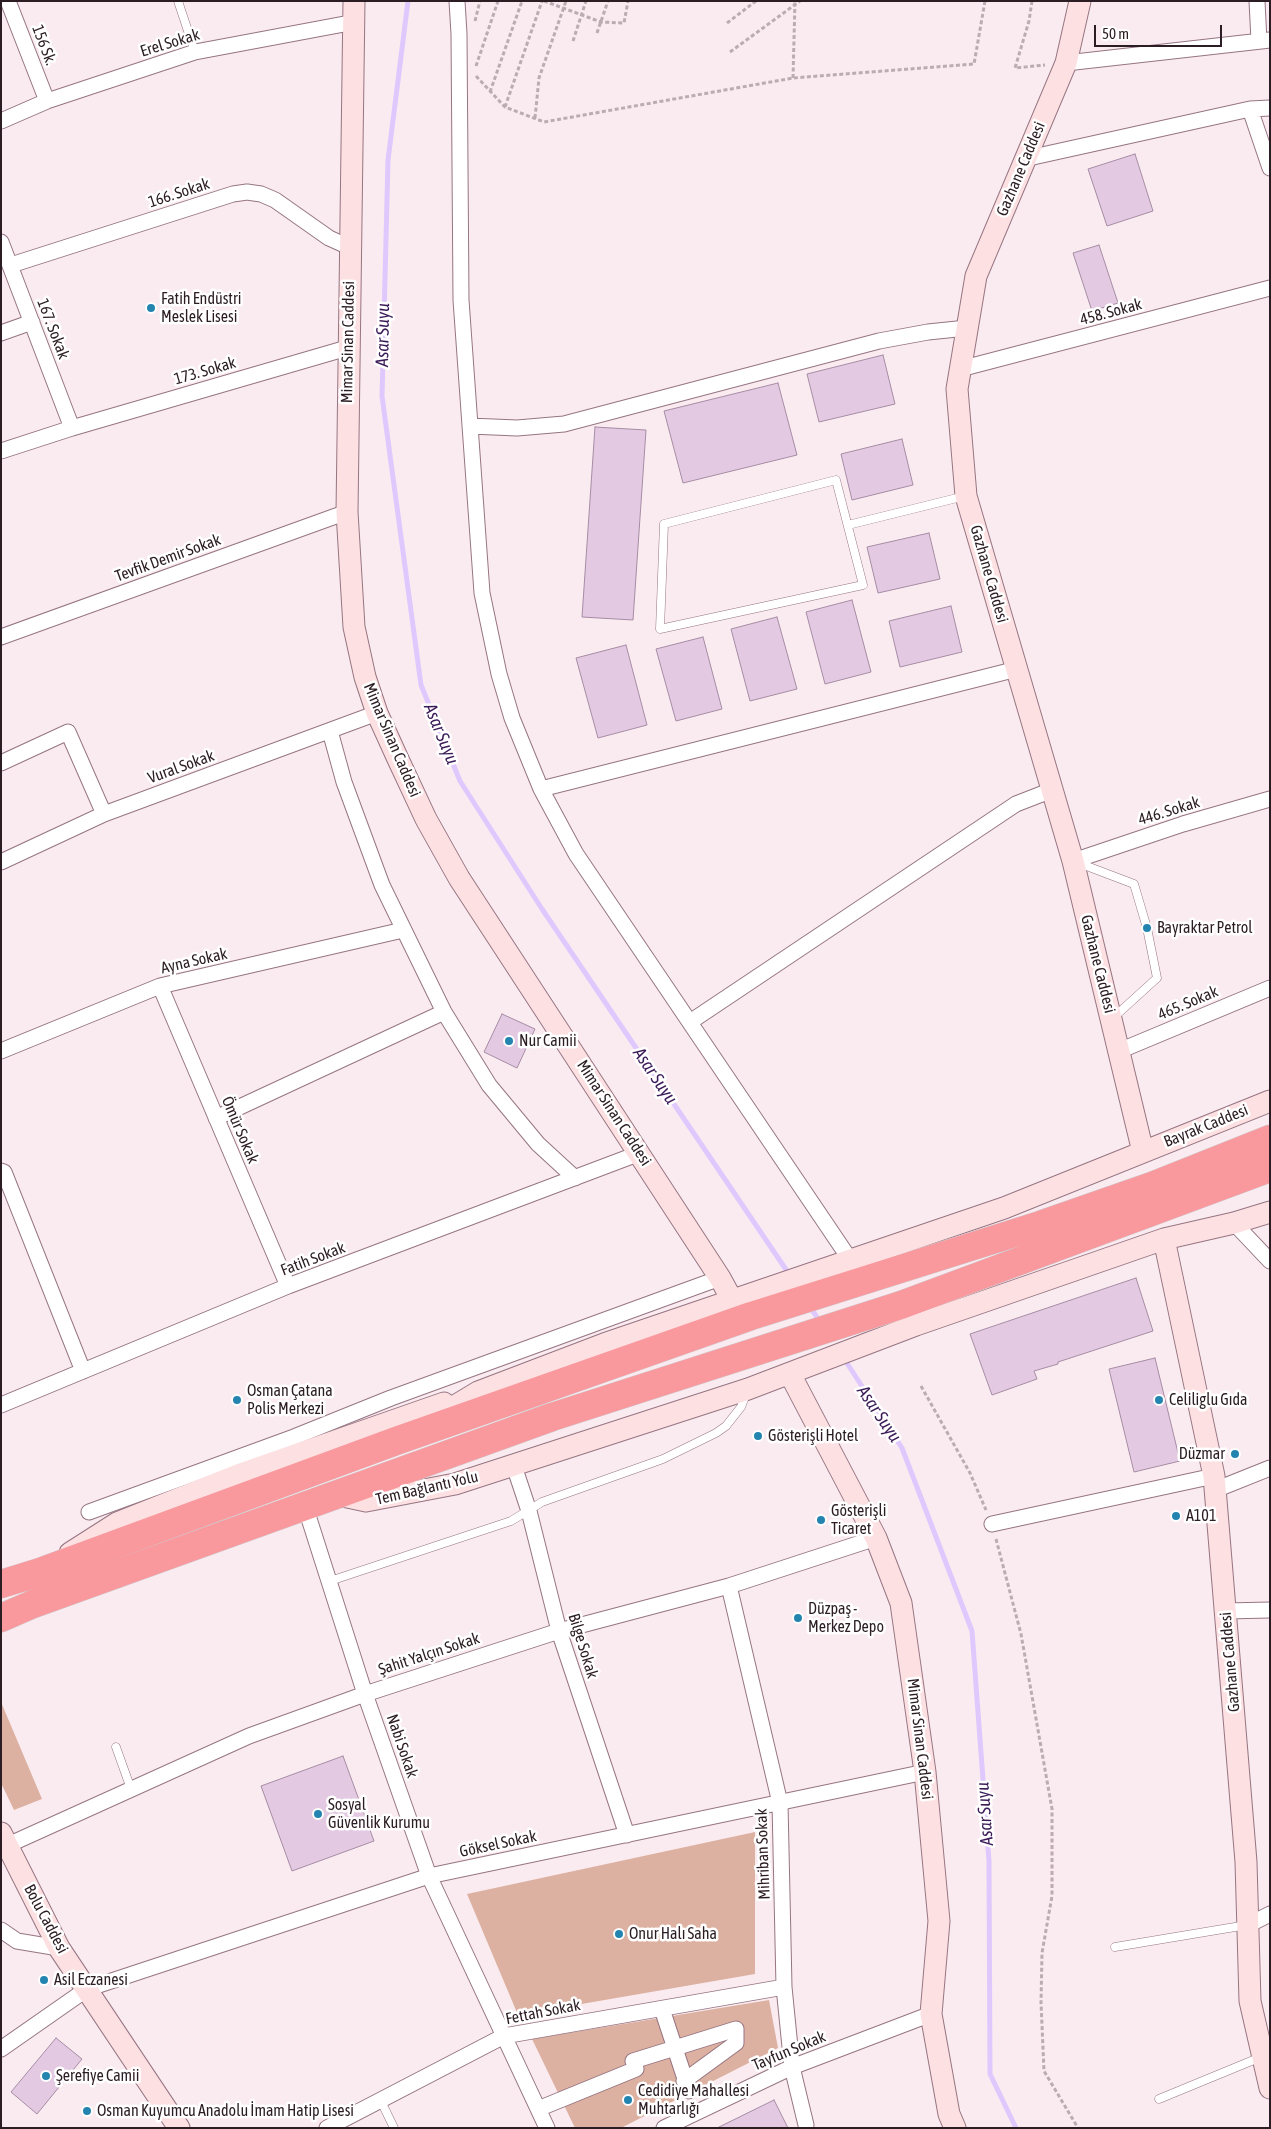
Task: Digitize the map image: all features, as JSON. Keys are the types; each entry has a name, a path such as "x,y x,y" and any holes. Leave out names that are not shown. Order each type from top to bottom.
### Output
{"highway":[{"path":"16,1578 396,1441 743,1304 883,1273 1040,1225 1152,1186 1270,1139"},
{"path":"1,1618 33,1604 552,1417 769,1347 908,1315 1270,1168"}],"main road":[{"name":"Gazhane Caddesi","path":"1080,1 1066,63 1024,158 976,276 957,388 966,496 1072,861 1120,1051 1143,1152"},
{"name":"Mimar Sinan Caddesi","path":"354,11 349,247 347,512 354,627 365,677 377,712 426,819 459,878 720,1278 743,1304"},
{"name":"Bayrak Caddesi","path":"483,1390 604,1344 743,1304 844,1264 1004,1208 1270,1101"},
{"path":"1164,1239 1234,1223 1270,1212"},
{"name":"Gazhane Caddesi","path":"1164,1239 1215,1483 1246,1862 1250,2001 1270,2088"},
{"name":"Tem Bağlantı Yolu","path":"338,1494 366,1501 455,1484 514,1466 790,1374 908,1315 1164,1239"},
{"name":"Mimar Sinan Caddesi","path":"790,1374 876,1538 901,1603 925,1772 939,1921 931,2014 949,2114 955,2128"},
{"path":"396,1441 483,1390"},
{"path":"16,1578 117,1523 238,1476 483,1390"},
{"name":"Bolu Caddesi","path":"4,1839 59,1948 179,2128"}],"street":[{"name":"156 Sk.","path":"8,1 47,101"},
{"path":"457,1 459,34 461,300 482,593 488,629 512,718 541,789 576,854 690,1022 844,1264"},
{"path":"1066,63 1264,40 1257,1"},
{"name":"Erel Sokak","path":"1,121 47,101 194,52 354,11"},
{"path":"1024,158 1250,109 1270,108"},
{"path":"1250,109 1270,168"},
{"name":"166. Sokak","path":"11,265 233,194 247,192 261,194 275,200 329,238 349,247"},
{"name":"167. Sokak","path":"1,242 72,428"},
{"name":"458. Sokak","path":"960,369 1270,288"},
{"path":"1,333 32,322"},
{"path":"470,426 517,428 564,424 879,342 928,332 967,328"},
{"name":"173. Sokak","path":"1,451 72,428 348,348"},
{"name":"Tevfik Demir Sokak","path":"1,637 347,512"},
{"path":"541,789 1016,669"},
{"name":"Vural Sokak","path":"1,862 104,814 377,712"},
{"path":"330,731 344,782 364,839 403,930 444,1012 464,1047 495,1092 538,1144 575,1178"},
{"path":"1,763 68,732 104,814"},
{"path":"690,1022 1016,804 1052,790"},
{"name":"446. Sokak","path":"1072,861 1183,824 1269,803"},
{"name":"Ayna Sokak","path":"1,1050 160,986 403,930"},
{"name":"Ömür Sokak","path":"160,986 288,1286"},
{"name":"465. Sokak","path":"1120,1051 1270,988"},
{"path":"216,1118 444,1012"},
{"name":"Fatih Sokak","path":"1,1405 288,1286 640,1153"},
{"path":"1,1171 4,1172 82,1371"},
{"path":"1234,1223 1270,1261"},
{"path":"89,1512 720,1278"},
{"path":"482,1365 483,1390"},
{"name":"Bilge Sokak","path":"514,1466 529,1511 559,1630 627,1834"},
{"path":"992,1524 1215,1483 1270,1468"},
{"name":"Nabi Sokak","path":"305,1506 365,1694 429,1876 547,2128"},
{"name":"Şahit Yalçın Sokak","path":"4,1839 131,1789 249,1736 365,1694 559,1630 729,1586 876,1538"},
{"name":"Mihriban Sokak","path":"729,1586 780,1803 784,1987 792,2067 806,2125"},
{"path":"1226,1611 1270,1610"},
{"name":"Göksel Sokak","path":"1,2049 88,1989 429,1876 925,1772"},
{"path":"1248,1925 1270,1914"},
{"path":"1,1930 17,1941 59,1948"},
{"name":"Fettah Sokak","path":"327,2128 504,2036 784,1987"},
{"path":"538,2109 636,2069 633,2061 674,2048 736,2030 736,2043 687,2086 674,2048 662,2008"},
{"name":"Tayfun Sokak","path":"664,2128 792,2067 931,2014"}],"lane":[{"path":"178,1 194,52"},
{"path":"836,480 848,525 863,585 660,629 664,524 836,480"},
{"path":"848,525 966,496"},
{"path":"1072,861 1134,884 1147,928 1157,978 1111,1020"},
{"path":"330,1581 511,1521 542,1502 663,1459 716,1433 734,1418 748,1389"},
{"path":"116,1747 131,1789"},
{"path":"1115,1947 1248,1925"},
{"path":"1159,2099 1262,2056"},
{"path":"380,2099 394,2128"}],"path":[{"path":"474,26 480,1"},
{"path":"473,74 498,1"},
{"path":"490,92 522,1"},
{"path":"505,107 543,1 601,22 624,23 628,1"},
{"path":"535,118 539,78 566,1"},
{"path":"573,41 586,1"},
{"path":"597,33 608,1"},
{"path":"727,22 756,1"},
{"path":"730,52 800,1"},
{"path":"473,54 473,74 505,107 544,122 793,78 974,64 985,1"},
{"path":"1032,1 1030,21 1015,68 1066,63"},
{"path":"793,78 795,3"},
{"path":"921,1386 970,1472 992,1524 1021,1634 1052,1809 1052,1896 1042,1953 1041,2003 1044,2071 1078,2128"}],"shaded area":[{"path":"1,1702 42,1799 14,1810 1,1783"},
{"name":"Onur Halı Saha","path":"755,1832 755,1974 518,2015 467,1894"},
{"path":"769,2000 778,2048 621,2128 575,2128 532,2039"}],"building":[{"path":"1135,154 1153,211 1107,226 1088,169"},
{"path":"1099,245 1118,303 1092,311 1073,253"},
{"path":"883,355 895,404 819,422 807,374"},
{"path":"778,383 797,455 683,483 664,411"},
{"path":"595,427 646,430 633,620 582,617"},
{"path":"902,439 913,485 852,500 841,454"},
{"path":"929,533 940,579 878,593 867,547"},
{"path":"852,600 871,672 825,684 806,612"},
{"path":"951,606 962,652 900,667 889,621"},
{"path":"777,617 797,689 750,701 731,629"},
{"path":"703,637 722,709 676,721 656,649"},
{"path":"626,645 647,725 598,738 576,658"},
{"name":"Nur Camii","path":"502,1014 535,1029 517,1068 484,1052"},
{"path":"1136,1278 1153,1331 1034,1371 1037,1379 992,1395 970,1334"},
{"path":"1155,1358 1180,1461 1134,1472 1109,1369"},
{"name":"Sosyal Güvenlik Kurumu","path":"343,1756 374,1841 292,1871 261,1786"},
{"name":"Şerefiye Camii","path":"56,2038 82,2059 37,2114 11,2092"},
{"path":"774,2100 788,2128 717,2128"}],"waterway":[{"name":"Asar Suyu","path":"408,1 388,160 382,396 421,685 460,781 542,909 789,1274"},
{"name":"Asar Suyu","path":"810,1307 821,1323"},
{"name":"Asar Suyu","path":"843,1357 902,1448 972,1631 989,1861 990,2074 1016,2128"}],"place":[{"name":"Fatih Endüstri Meslek Lisesi","path":"151,308"},
{"name":"Bayraktar Petrol","path":"1147,928"},
{"name":"Nur Camii","path":"509,1041"},
{"name":"Osman Çatana Polis Merkezi","path":"237,1400"},
{"name":"Celiliglu Gıda","path":"1159,1400"},
{"name":"Gösterişli Hotel","path":"758,1436"},
{"name":"Düzmar","path":"1235,1454"},
{"name":"A101","path":"1176,1516"},
{"name":"Gösterişli Ticaret","path":"821,1520"},
{"name":"Düzpaş - Merkez Depo","path":"798,1618"},
{"name":"Sosyal Güvenlik Kurumu","path":"318,1814"},
{"name":"Onur Halı Saha","path":"619,1934"},
{"name":"Asil Eczanesi","path":"44,1980"},
{"name":"Şerefiye Camii","path":"46,2076"},
{"name":"Cedidiye Mahallesi Muhtarlığı","path":"628,2100"},
{"name":"Osman Kuyumcu Anadolu İmam Hatip Lisesi","path":"87,2111"}]}
